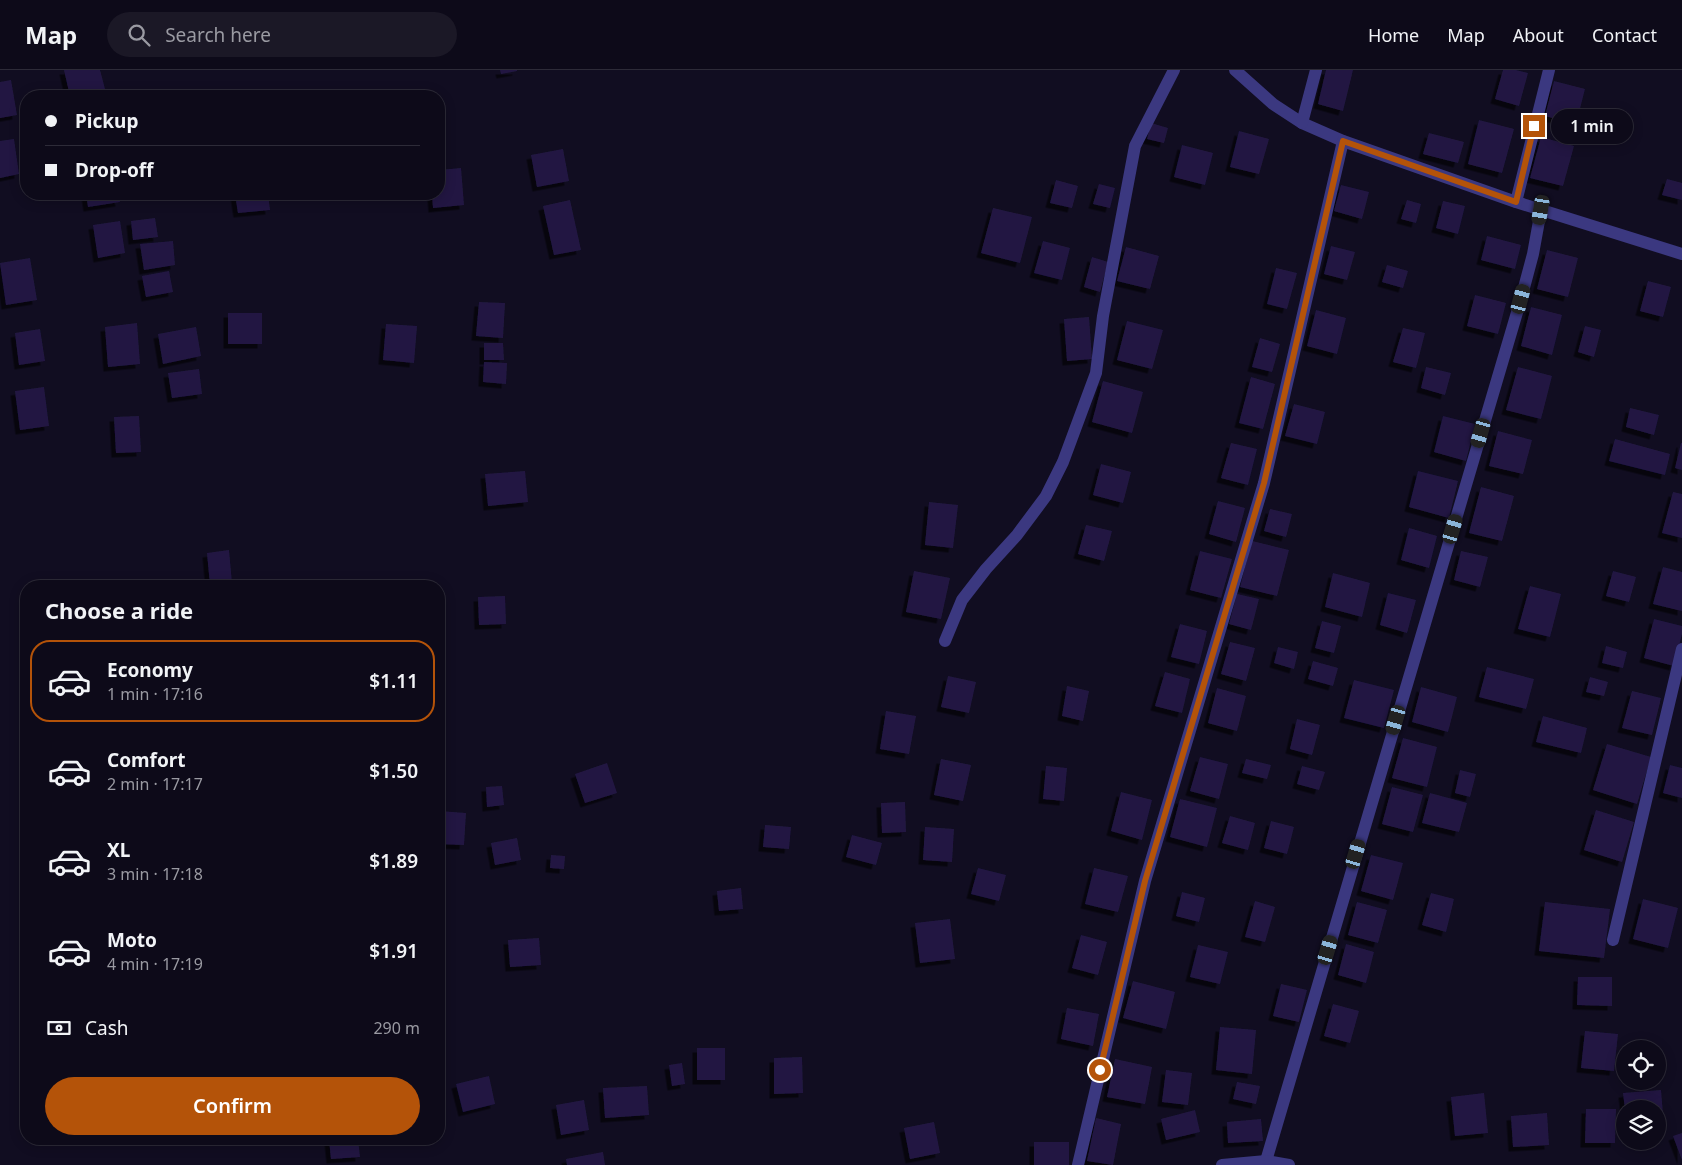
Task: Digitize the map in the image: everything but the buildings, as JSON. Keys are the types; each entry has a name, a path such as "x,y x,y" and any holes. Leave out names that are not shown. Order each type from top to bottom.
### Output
{"street":[{"path":"945,640 962,600 1023,527 1046,496 1063,462 1096,374 1103,316 1135,146 1174,70"},
{"path":"1235,70 1273,104 1302,124 1343,141 1516,202 1682,254"},
{"path":"1302,124 1316,70"},
{"path":"1516,202 1548,70"},
{"path":"1078,1165 1145,881 1264,483 1343,141"},
{"path":"1266,1161 1521,299 1533,254 1541,210"},
{"path":"1613,940 1682,649"},
{"path":"1222,1165 1266,1161 1289,1165"}],"route":[{"path":"1100,1070 1145,881 1264,483 1343,141 1516,202 1534,126"}]}
